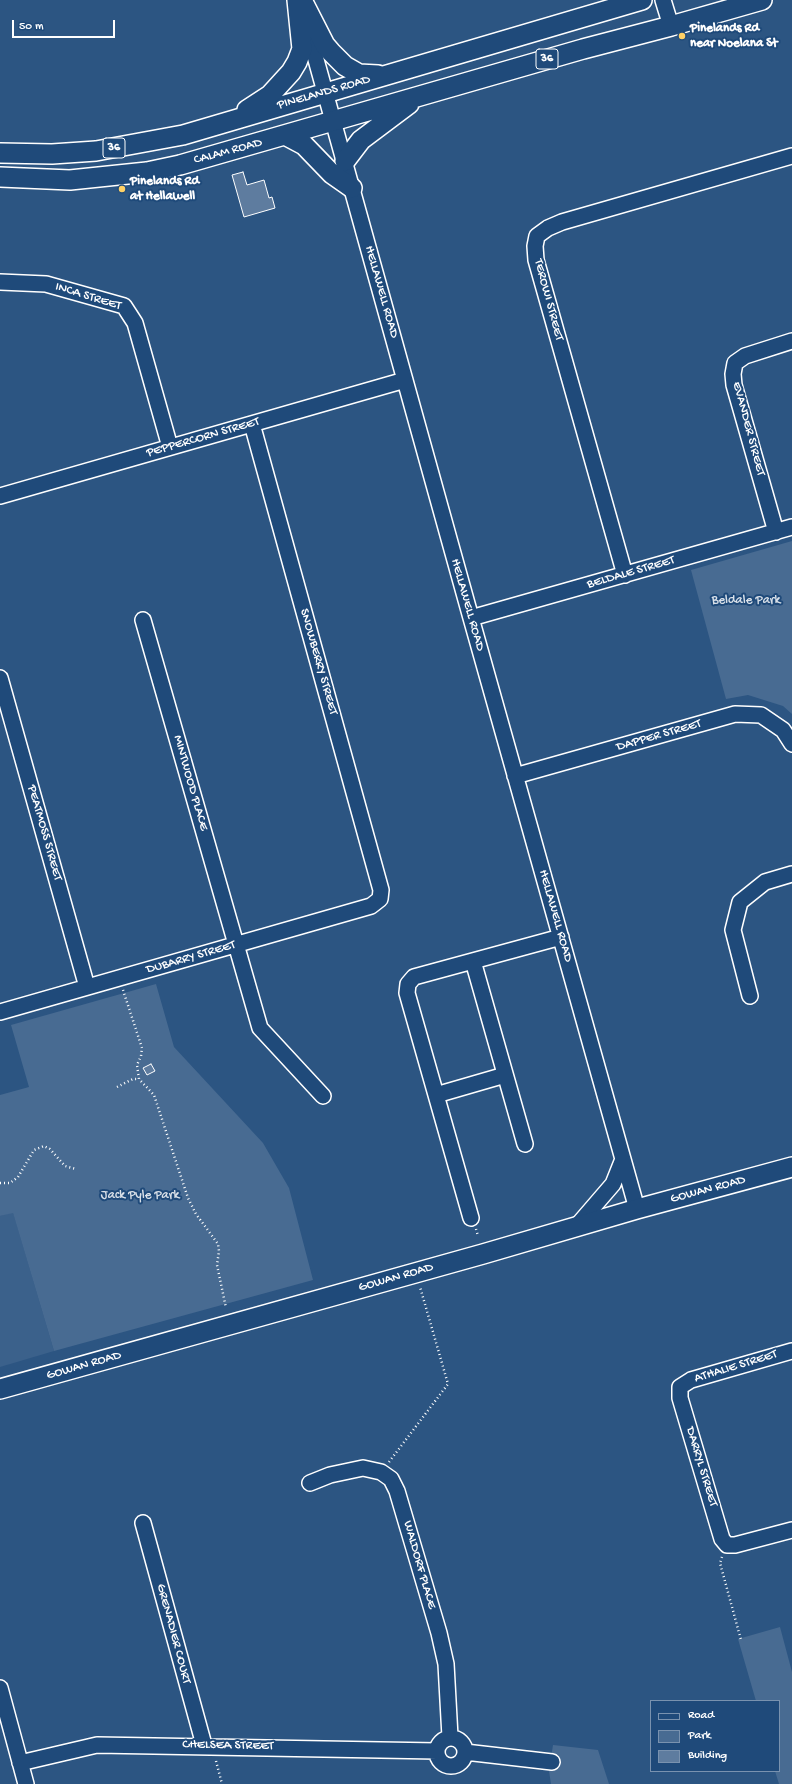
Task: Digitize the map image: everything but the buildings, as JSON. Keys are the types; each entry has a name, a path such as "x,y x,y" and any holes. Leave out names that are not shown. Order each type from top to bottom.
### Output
{"main road":[{"path":"300,0 325,44 345,66 359,74 390,74"},
{"path":"225,122 270,95 291,72 302,49 300,0"},
{"name":"PINELANDS ROAD","path":"0,153 52,154 96,151 183,135 642,0"},
{"name":"36","path":"334,121 583,49 762,0"},
{"path":"345,161 365,137 422,95"},
{"name":"CALAM ROAD","path":"0,178 70,180 147,172 180,166 287,136 334,121"},
{"path":"287,136 304,145 332,174 352,188"},
{"name":"GOWAN ROAD","path":"0,1389 637,1209 792,1167"}],"street":[{"name":"HELLAWELL ROAD","path":"300,0 471,618 562,937 637,1209"},
{"path":"663,0 671,26"},
{"name":"TEROWI STREET","path":"625,575 536,260 535,246 537,236 548,228 562,222 792,156"},
{"name":"INCA STREET","path":"0,282 46,284 124,306 135,322 170,447"},
{"name":"EVANDER STREET","path":"776,532 734,385 733,374 736,363 746,356 792,341"},
{"name":"PEPPERCORN STREET","path":"0,496 406,380"},
{"name":"SNOWBERRY STREET","path":"252,424 381,890 380,899"},
{"name":"BELDALE STREET","path":"471,618 792,527"},
{"name":"MINTWOOD PLACE","path":"143,620 260,1028 323,1096"},
{"name":"PEATMOSS STREET","path":"0,678 87,987"},
{"name":"DAPPER STREET","path":"516,776 735,714 761,715 783,730 792,744"},
{"path":"750,996 733,930 740,902 765,882 792,874"},
{"name":"DUBARRY STREET","path":"0,1012 371,906 380,899"},
{"path":"471,1218 406,993 408,984 414,977 562,937"},
{"path":"473,962 525,1144"},
{"path":"436,1095 505,1075"},
{"path":"576,1227 613,1184 624,1159"},
{"name":"ATHALIE STREET","path":"680,1387 691,1380 792,1351"},
{"name":"DARRYL STREET","path":"680,1387 680,1398 722,1539 727,1545"},
{"path":"310,1483 330,1475 364,1468 381,1472"},
{"name":"WALDORF PLACE","path":"381,1472 390,1479 397,1491 439,1634 446,1664 450,1738"},
{"name":"GRENADIER COURT","path":"143,1522 208,1746"},
{"path":"727,1545 735,1545 792,1530"},
{"path":"0,1688 26,1784"},
{"path":"450,1738 461,1741 465,1752 461,1762 451,1766 441,1761 437,1751 442,1742 450,1738"},
{"name":"CHELSEA STREET","path":"20,1763 97,1745 437,1751"},
{"path":"465,1752 552,1762"}],"path":[{"path":"119,978 142,1048 142,1056 137,1065 139,1079 154,1095 188,1198 196,1214 218,1244 219,1251 217,1265 226,1308"},
{"path":"117,1087 133,1079 139,1079"},
{"path":"0,1183 10,1183 18,1177 34,1150 44,1146 50,1149 65,1166 76,1169"},
{"path":"381,1472 448,1384 416,1272"},
{"path":"727,1545 720,1563 741,1640"},
{"path":"208,1746 222,1784"}],"shaded area":[{"path":"13,1212 54,1351 0,1367 0,1216"}],"green space":[{"name":"Beldale Park","path":"792,541 792,714 783,706 748,695 726,699 691,570"},
{"name":"Jack Pyle Park","path":"156,984 174,1047 263,1143 289,1188 313,1280 54,1351 13,1213 0,1216 0,1095 29,1087 11,1025"},
{"path":"780,1627 792,1672 792,1784 779,1784 775,1772 780,1772 780,1700 756,1700 738,1639"},
{"path":"553,1745 598,1750 609,1784 551,1784 549,1771"}],"place":[{"name":"Pinelands Rd near Noelana St","path":"682,36"},
{"name":"Pinelands Rd at Hellawell","path":"122,189"}]}
